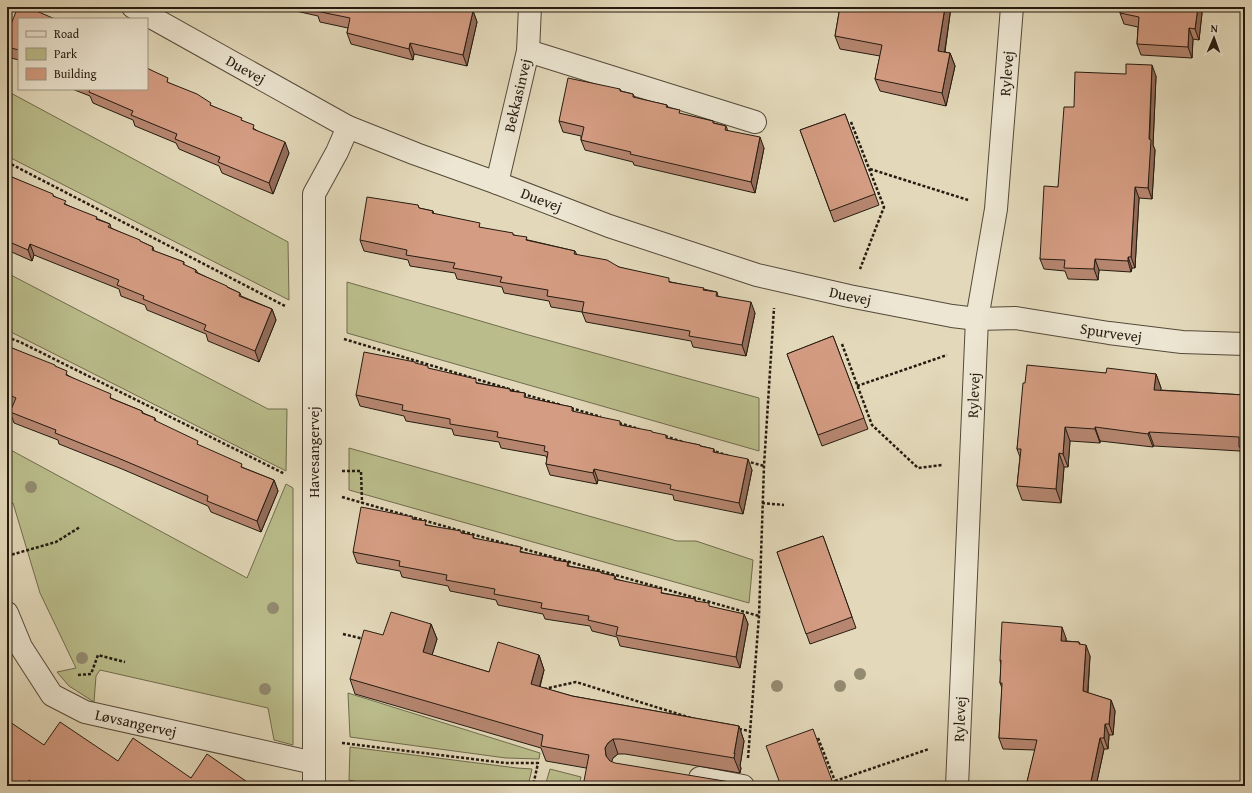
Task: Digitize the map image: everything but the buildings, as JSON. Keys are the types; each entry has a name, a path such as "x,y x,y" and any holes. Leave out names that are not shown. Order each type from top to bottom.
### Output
{"street":[{"name":"Duevej","path":"133,7 348,127 609,226 757,275 849,296 952,316 977,319"},
{"name":"Bekkasinvej","path":"497,183 528,51 530,7"},
{"name":"Rylevej","path":"957,786 977,319 996,209 1012,7"},
{"path":"528,51 755,122"},
{"name":"Havesangervej","path":"314,786 314,194 337,152 348,127"},
{"name":"Spurvevej","path":"977,319 1016,318 1109,333 1182,342 1245,344"},
{"name":"Løvsangervej","path":"7,613 22,647 52,695 85,712 314,763"},
{"path":"683,776 743,786"}],"path":[{"path":"849,296 884,207 851,122"},
{"path":"7,162 314,321 346,341 604,418"},
{"path":"869,169 996,209"},
{"path":"743,786 747,773 758,616 764,466 772,334 777,280"},
{"path":"7,337 20,342 314,489 758,616"},
{"path":"842,344 872,425 918,468 971,461"},
{"path":"858,386 944,354 975,356"},
{"path":"612,420 642,430"},
{"path":"657,434 688,443"},
{"path":"711,450 733,457"},
{"path":"741,459 764,466"},
{"path":"361,471 362,503"},
{"path":"762,503 784,505"},
{"path":"7,556 56,542 80,527"},
{"path":"314,626 367,640"},
{"path":"46,686 68,675 91,674 98,655 124,662"},
{"path":"543,689 576,682 695,719"},
{"path":"737,728 750,731"},
{"path":"818,738 837,786"},
{"path":"314,740 505,763 538,763 533,786"},
{"path":"835,780 959,740"}],"green space":[{"path":"7,91 288,242 289,300 7,156"},
{"path":"7,273 268,409 287,409 286,471 7,330"},
{"path":"347,282 525,334 759,398 759,451 347,333"},
{"path":"7,448 247,578 286,484 293,488 293,745 274,740 268,708 100,670 96,676 94,702 69,686 57,672 76,668 40,593 13,503 7,504"},
{"path":"349,448 677,541 696,541 753,560 749,603 349,490"},
{"path":"348,693 540,753 539,759 506,758 350,737"},
{"path":"350,747 532,769 528,786 376,786 349,780"},
{"path":"550,769 581,777 579,786 545,786"}]}
